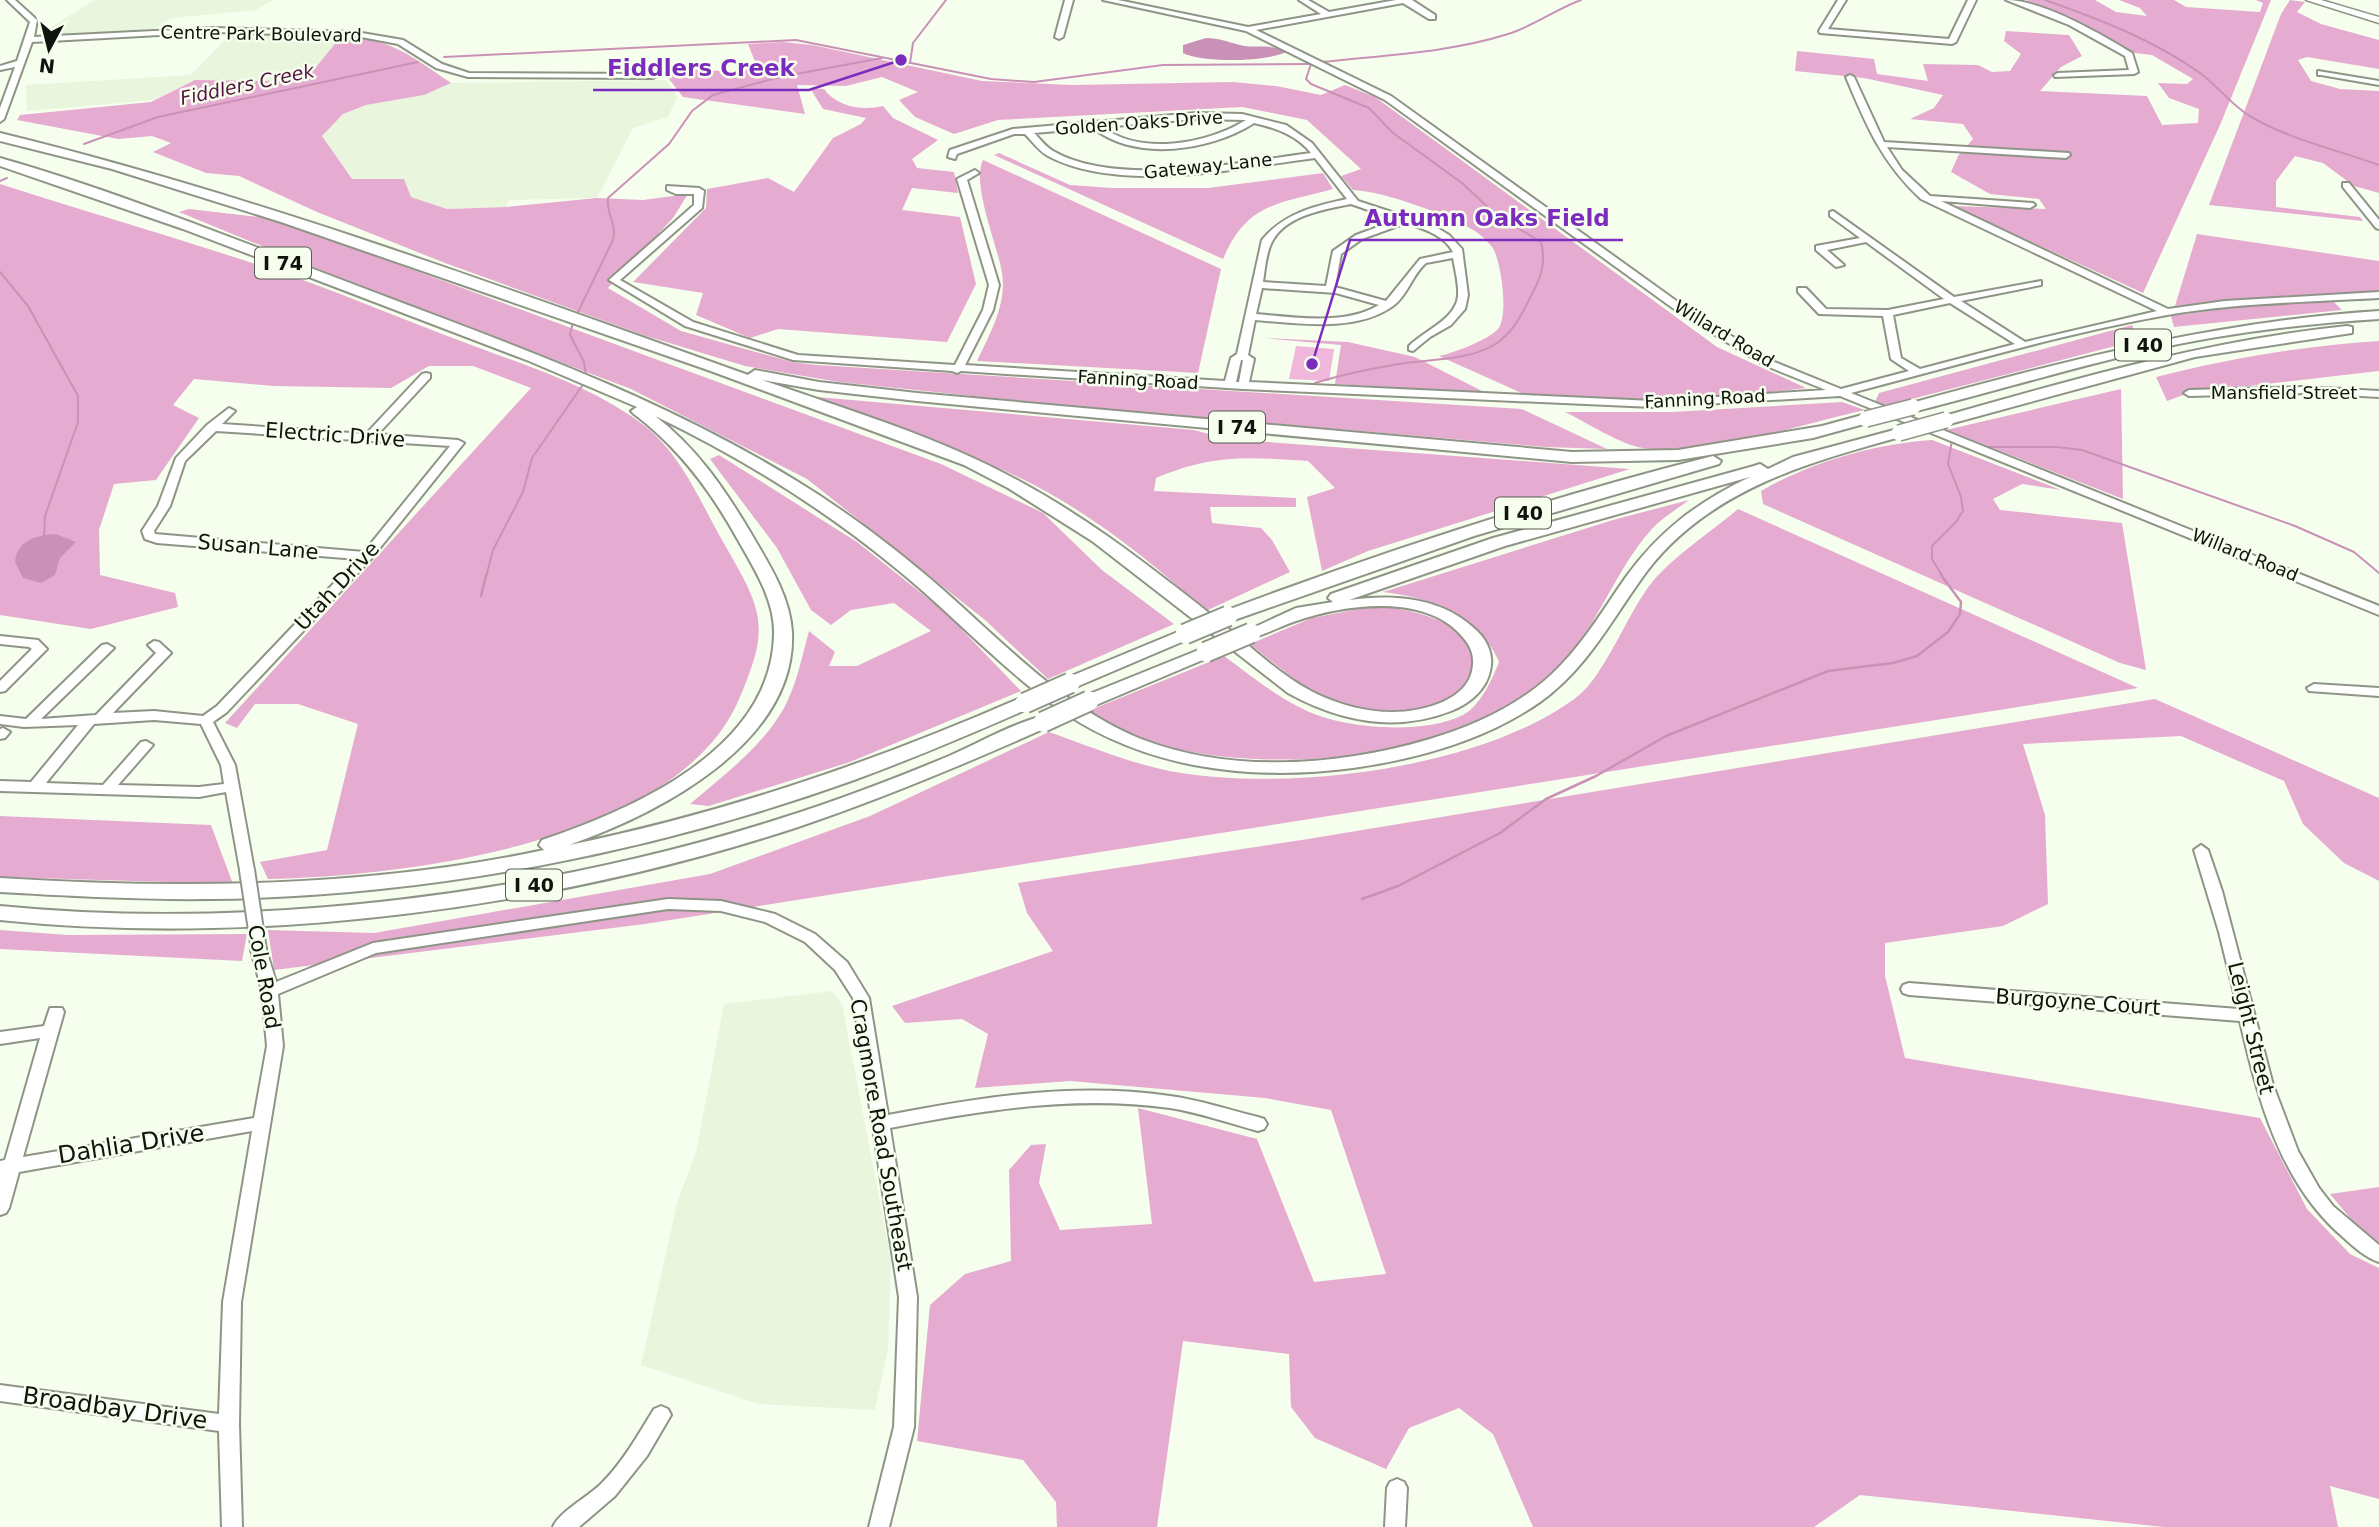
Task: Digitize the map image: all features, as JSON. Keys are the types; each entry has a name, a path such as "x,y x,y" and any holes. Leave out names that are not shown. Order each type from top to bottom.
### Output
{"highway":[{"name":"I 74","path":"4,138 116,165 236,201 653,346 769,377 852,390 1530,454 1612,458 1678,455 1825,430"},
{"name":"I 74","path":"0,162 117,200 565,370 696,429 812,498 897,561 1075,715 1119,737 1162,752 1240,766 1319,765 1380,757 1451,738 1509,713 1547,688 1574,662 1646,561 1681,524 1727,494 1809,457"},
{"name":"I 40","path":"0,885 214,893 376,883 470,870 600,846 773,800 908,753 1228,616 1342,572 1478,527 1825,430 2168,340 2287,321 2379,315"},
{"name":"I 40","path":"0,914 116,920 232,919 336,912 437,901 594,874 709,846 859,799 1364,587 1499,542 1734,475 2208,349 2267,338 2379,328"},
{"path":"653,346 929,446 1007,480 1088,530 1294,689 1325,705 1372,716 1415,716 1441,709 1462,698 1480,676 1483,657 1476,642 1462,626 1436,612 1406,604 1367,601 1293,616"},
{"path":"470,870 591,831 645,806 692,777 725,750 752,719 769,693 780,664 783,635 772,590 708,478 683,449 649,418 620,398 565,370"}],"main road":[{"path":"2311,0 2379,20"}],"street":[{"path":"0,119 34,22 12,0"},
{"path":"1059,37 1069,0"},
{"name":"Willard Road","path":"1107,0 1248,29 1397,103 1536,207 1714,332 1768,363 2379,611"},
{"path":"1303,0 1327,15"},
{"path":"1248,29 1407,0 1432,17"},
{"path":"1842,0 1823,32 1952,41 1972,0"},
{"path":"2010,0 2062,17 2119,48 2129,55 2134,72 2058,75"},
{"name":"Centre Park Boulevard","path":"27,40 214,30 356,34 400,42 439,66 468,75 653,76"},
{"path":"0,68 20,63"},
{"path":"2321,73 2379,83"},
{"path":"1850,77 1879,144 1909,184 1924,197 2167,312"},
{"name":"Golden Oaks Drive","path":"952,157 953,152 993,136 1027,131 1207,116 1254,119 1290,131 1304,139 1353,201"},
{"path":"1095,125 1102,133 1119,140 1159,145 1225,136 1238,131 1254,119"},
{"name":"Gateway Lane","path":"1027,131 1035,142 1058,156 1090,167 1130,173 1194,171 1318,155"},
{"path":"1879,144 2066,155"},
{"path":"957,370 988,310 994,285 962,179 975,173"},
{"path":"2346,185 2379,226"},
{"name":"Fanning Road","path":"670,188 676,191 699,191 699,206 614,280 689,324 797,358 1243,386 1653,404 1838,393"},
{"path":"1924,197 2030,205"},
{"path":"1242,356 1263,249 1274,232 1303,214 1353,201 1439,232 1450,240 1459,254 1463,295 1460,309 1447,323 1426,335 1413,348"},
{"path":"1833,214 1952,300 2023,345"},
{"path":"1330,290 1336,253 1359,237 1405,220"},
{"path":"1839,265 1819,248 1869,239"},
{"path":"1251,317 1337,319 1388,305 1418,264 1429,258 1459,254"},
{"path":"1802,290 1823,312 1888,313 2037,283"},
{"path":"1257,285 1330,290 1388,305"},
{"path":"1838,393 2023,345 2167,312 2225,304 2379,295"},
{"path":"1888,313 1896,359 1918,372"},
{"path":"1230,385 1236,358 1242,356 1249,359 1243,386"},
{"path":"370,436 426,376"},
{"name":"Mansfield Street","path":"2189,393 2306,390 2379,394"},
{"path":"211,427 229,411"},
{"name":"Electric Drive","path":"211,427 458,443"},
{"name":"Susan Lane","path":"211,427 180,460 164,506 148,531 149,536 157,539 367,556"},
{"name":"Utah Drive","path":"206,721 222,709 367,556 458,443"},
{"path":"0,640 33,643 40,649 0,688"},
{"path":"34,788 94,719 163,653 154,645"},
{"path":"30,722 107,648"},
{"path":"2314,688 2379,692"},
{"path":"1,729 30,722 176,715 206,721"},
{"name":"Cole Road","path":"206,721 229,765 259,950 270,991 275,1046 232,1302 229,1424 232,1527"},
{"path":"107,789 146,745"},
{"path":"0,786 199,792 232,787"},
{"name":"Leight Street","path":"2201,850 2217,897 2258,1070 2287,1148 2314,1195 2350,1234 2379,1255"},
{"name":"Cragmore Road Southeast","path":"270,991 373,948 668,904 721,906 770,918 810,938 841,966 862,998 908,1297 904,1427 879,1527"},
{"name":"Burgoyne Court","path":"1909,989 2247,1016"},
{"path":"0,1208 7,1166 56,1012"},
{"path":"0,1038 51,1031"},
{"path":"882,1123 1050,1097 1112,1096 1171,1102 1258,1124"},
{"name":"Dahlia Drive","path":"7,1166 263,1123"},
{"name":"Broadbay Drive","path":"0,1393 229,1424"},
{"path":"563,1527 612,1489 631,1467 661,1415"},
{"path":"1395,1527 1397,1488"}],"shaded area":[{"path":"94,0 273,0 256,10 171,18 154,29 39,35"},
{"path":"2026,0 2095,0 2116,12 2147,16 2140,8 2119,0 2174,0 2186,7 2260,12 2263,3 2256,0 2271,0 2220,125 2143,293 1953,206 2046,209 2039,199 1990,194 1951,172 1958,156 1973,139 1963,124 1910,119 1934,108 1943,95 1864,78 1795,71 1797,51 1874,59 1877,74 1928,81 1923,64 1978,65 1992,72 2010,71 2021,54 2004,41 2006,31 2069,35 2082,56 2061,67 2040,91 2147,96 2162,125 2198,123 2199,109 2169,98 2158,83 2187,84 2193,79 2152,55 2134,53 2070,17"},
{"path":"2290,0 2305,2 2297,12 2321,24 2379,40 2379,69 2307,57 2298,60 2311,81 2340,89 2379,91 2379,193 2354,186 2323,163 2295,156 2276,181 2276,207 2360,217 2363,221 2209,205 2281,14"},
{"path":"232,32 342,35 317,66 281,81 195,80 153,100 27,111 26,85 191,75"},
{"path":"342,35 375,41 400,50 451,83 424,95 366,105 343,114 322,136 352,179 404,179 411,197 447,209 506,207 597,198 643,200 688,194 673,218 608,288 681,331 792,362 817,365 1522,409 1607,449 1545,447 1059,405 839,382 745,366 646,336 445,263 317,212 239,176 206,173 153,152 171,143 152,136 118,139 17,120 20,115 151,102 195,80 281,81 317,66"},
{"path":"1206,38 1286,52 1264,58 1234,60 1183,53 1183,45"},
{"path":"783,42 812,45 982,81 1072,85 1233,82 1276,86 1321,95 1345,85 1375,97 1717,347 1806,388 1746,395 1655,400 1526,395 1439,356 1470,346 1498,329 1503,302 1501,278 1494,250 1477,232 1449,218 1398,199 1353,190 1341,176 1361,169 1307,120 1242,107 998,120 954,134 915,117 899,100 918,92 882,77 846,86 797,85 805,114 683,97 666,75 667,69 758,69 748,44"},
{"path":"666,80 677,97 668,117 633,128 597,198 509,200 506,207 447,209 411,197 404,179 352,179 322,136 343,114 366,105 424,95 451,83"},
{"path":"810,88 824,89 836,100 851,106 883,106 893,118 938,140 912,159 917,168 954,172 958,193 912,188 902,210 960,217 976,284 947,342 778,329 750,338 696,315 703,293 633,282 706,208 707,189 768,178 794,192 833,138 861,124 866,118 823,109"},
{"path":"999,153 1070,185 1208,188 1323,173 1333,189 1281,203 1254,216 1232,240 1223,259 994,155"},
{"path":"983,160 1221,269 1198,373 977,361 1000,307 1003,285 1000,261 986,216 980,184"},
{"path":"0,184 320,286 580,387 646,427 682,468 755,604 759,636 750,673 740,697 708,747 660,787 601,818 533,842 462,859 392,870 268,879 260,862 327,850 358,724 298,704 255,704 237,728 225,723 531,388 473,366 429,366 391,388 274,386 194,379 173,405 199,418 156,480 114,484 99,530 100,575 175,593 178,607 91,629 0,615"},
{"path":"189,209 259,217 310,232 941,464 1043,513 1102,570 1174,624 1048,679 985,620 807,479 631,389 347,281 179,212"},
{"path":"2197,234 2379,261 2379,291 2175,306"},
{"path":"2332,300 2342,310 2174,327 2171,316 2242,306"},
{"path":"2132,325 2138,340 1885,406 1875,402 1879,393"},
{"path":"1263,338 1348,342 1415,357 1486,393 1335,384 1341,345"},
{"path":"2379,341 2379,371 2189,393 2167,401 2156,377 2266,354"},
{"path":"1296,346 1334,349 1329,381 1289,379"},
{"path":"2121,389 2123,499 1946,430"},
{"path":"817,397 1194,430 1227,439 1630,469 1368,551 1322,571 1307,497 1335,488 1308,461 1231,459 1176,470 1156,478 1154,491 1296,498 1296,507 1210,507 1212,523 1261,528 1272,540 1290,572 1206,611 1111,533 1060,499 982,461"},
{"path":"1842,402 1865,410 1723,443 1667,449 1643,448 1624,443 1565,412 1672,412"},
{"path":"1932,440 2061,490 2022,484 1993,499 2000,510 2122,523 2146,670 2120,663 1763,504 1761,491 1822,463 1866,450"},
{"path":"719,455 857,542 945,612 1021,691 850,762 709,806 690,804 741,760 775,722 792,689 809,631 835,652 829,666 857,666 931,631 894,603 851,610 831,625 811,610 777,548 710,459"},
{"path":"1689,500 1665,517 1639,544 1585,633 1560,666 1525,696 1482,720 1434,738 1382,750 1329,757 1277,760 1227,757 1157,744 1088,711 1224,656 1283,698 1305,710 1340,722 1406,727 1447,721 1463,715 1475,705 1499,662 1479,632 1452,611 1419,599 1383,592 1613,520"},
{"path":"1738,509 2138,688 645,924 274,970 268,930 374,933 710,874 870,816 1049,732 1147,766 1227,778 1332,776 1442,757 1493,741 1539,721 1578,696 1598,673 1653,581 1682,553"},
{"path":"56,534 76,542 60,558 55,575 41,583 23,578 15,562 20,548 35,537"},
{"path":"1374,606 1424,615 1458,631 1470,643 1476,658 1474,675 1464,691 1448,702 1429,709 1383,712 1360,709 1324,698 1250,644 1312,618"},
{"path":"2155,699 2379,798 2379,881 2344,863 2303,824 2284,781 2181,736 2023,744 2045,815 2048,904 2003,926 1885,943 1885,976 1905,1058 2260,1118 2307,1209 2350,1254 2379,1268 2379,1499 2330,1486 2338,1527 2164,1527 1860,1495 1814,1527 1533,1527 1493,1434 1459,1408 1409,1428 1386,1469 1315,1438 1291,1407 1289,1354 1183,1341 1157,1527 1057,1527 1056,1502 1023,1460 917,1441 930,1305 965,1274 1011,1261 1009,1170 1031,1145 1046,1144 1039,1183 1060,1230 1152,1224 1138,1108 1257,1139 1314,1282 1386,1274 1331,1110 1265,1098 1070,1081 975,1088 988,1034 962,1019 905,1023 892,1006 1053,951 1027,913 1018,883 1308,839"},
{"path":"0,816 211,825 233,884 0,877"},
{"path":"0,930 68,935 247,934 242,961 0,949"},
{"path":"832,991 842,1004 891,1259 888,1349 875,1410 758,1404 641,1365 677,1203 696,1152 724,1004"},
{"path":"2379,1187 2379,1243 2361,1231 2330,1194"}],"waterway":[{"path":"910,63 913,43 946,0"},
{"name":"Fiddlers Creek","path":"1322,62 1416,52 1485,40 1518,31 1581,0"},
{"path":"2045,0 2106,23 2164,50 2200,73 2232,103 2268,126 2379,165"},
{"name":"Fiddlers Creek","path":"444,57 796,40 910,63"},
{"path":"576,316 613,240 614,229 608,198 669,144 692,111 713,95 780,77 882,58"},
{"name":"Fiddlers Creek","path":"84,144 158,117 418,62"},
{"name":"Fiddlers Creek","path":"910,63 991,79 1034,82 1163,65 1311,64"},
{"path":"1311,64 1306,79 1311,84 1369,108 1393,133 1462,183 1495,214 1541,242 1543,257 1539,278 1523,311 1511,330 1494,345 1473,354 1382,367 1315,383"},
{"name":"Fiddlers Creek","path":"0,181 7,178"},
{"path":"0,272 28,306 78,396 78,422 45,516 44,537"},
{"path":"573,322 570,335 584,362 586,376"},
{"path":"486,577 493,550 523,492 532,458 584,383"},
{"path":"1943,577 1932,559 1932,546 1963,511 1961,497 1948,464 1952,440"},
{"path":"1983,447 2057,447 2082,450 2295,526 2354,552 2379,573"},
{"path":"481,596 486,575"},
{"path":"1362,899 1398,886 1500,833 1546,799 1596,776 1666,736 1828,671 1893,663 1917,656 1948,632 1960,614 1961,602 1941,575"}],"place":[{"name":"Fiddlers Creek","path":"901,60"},
{"name":"Autumn Oaks Field","path":"1312,364"}]}
